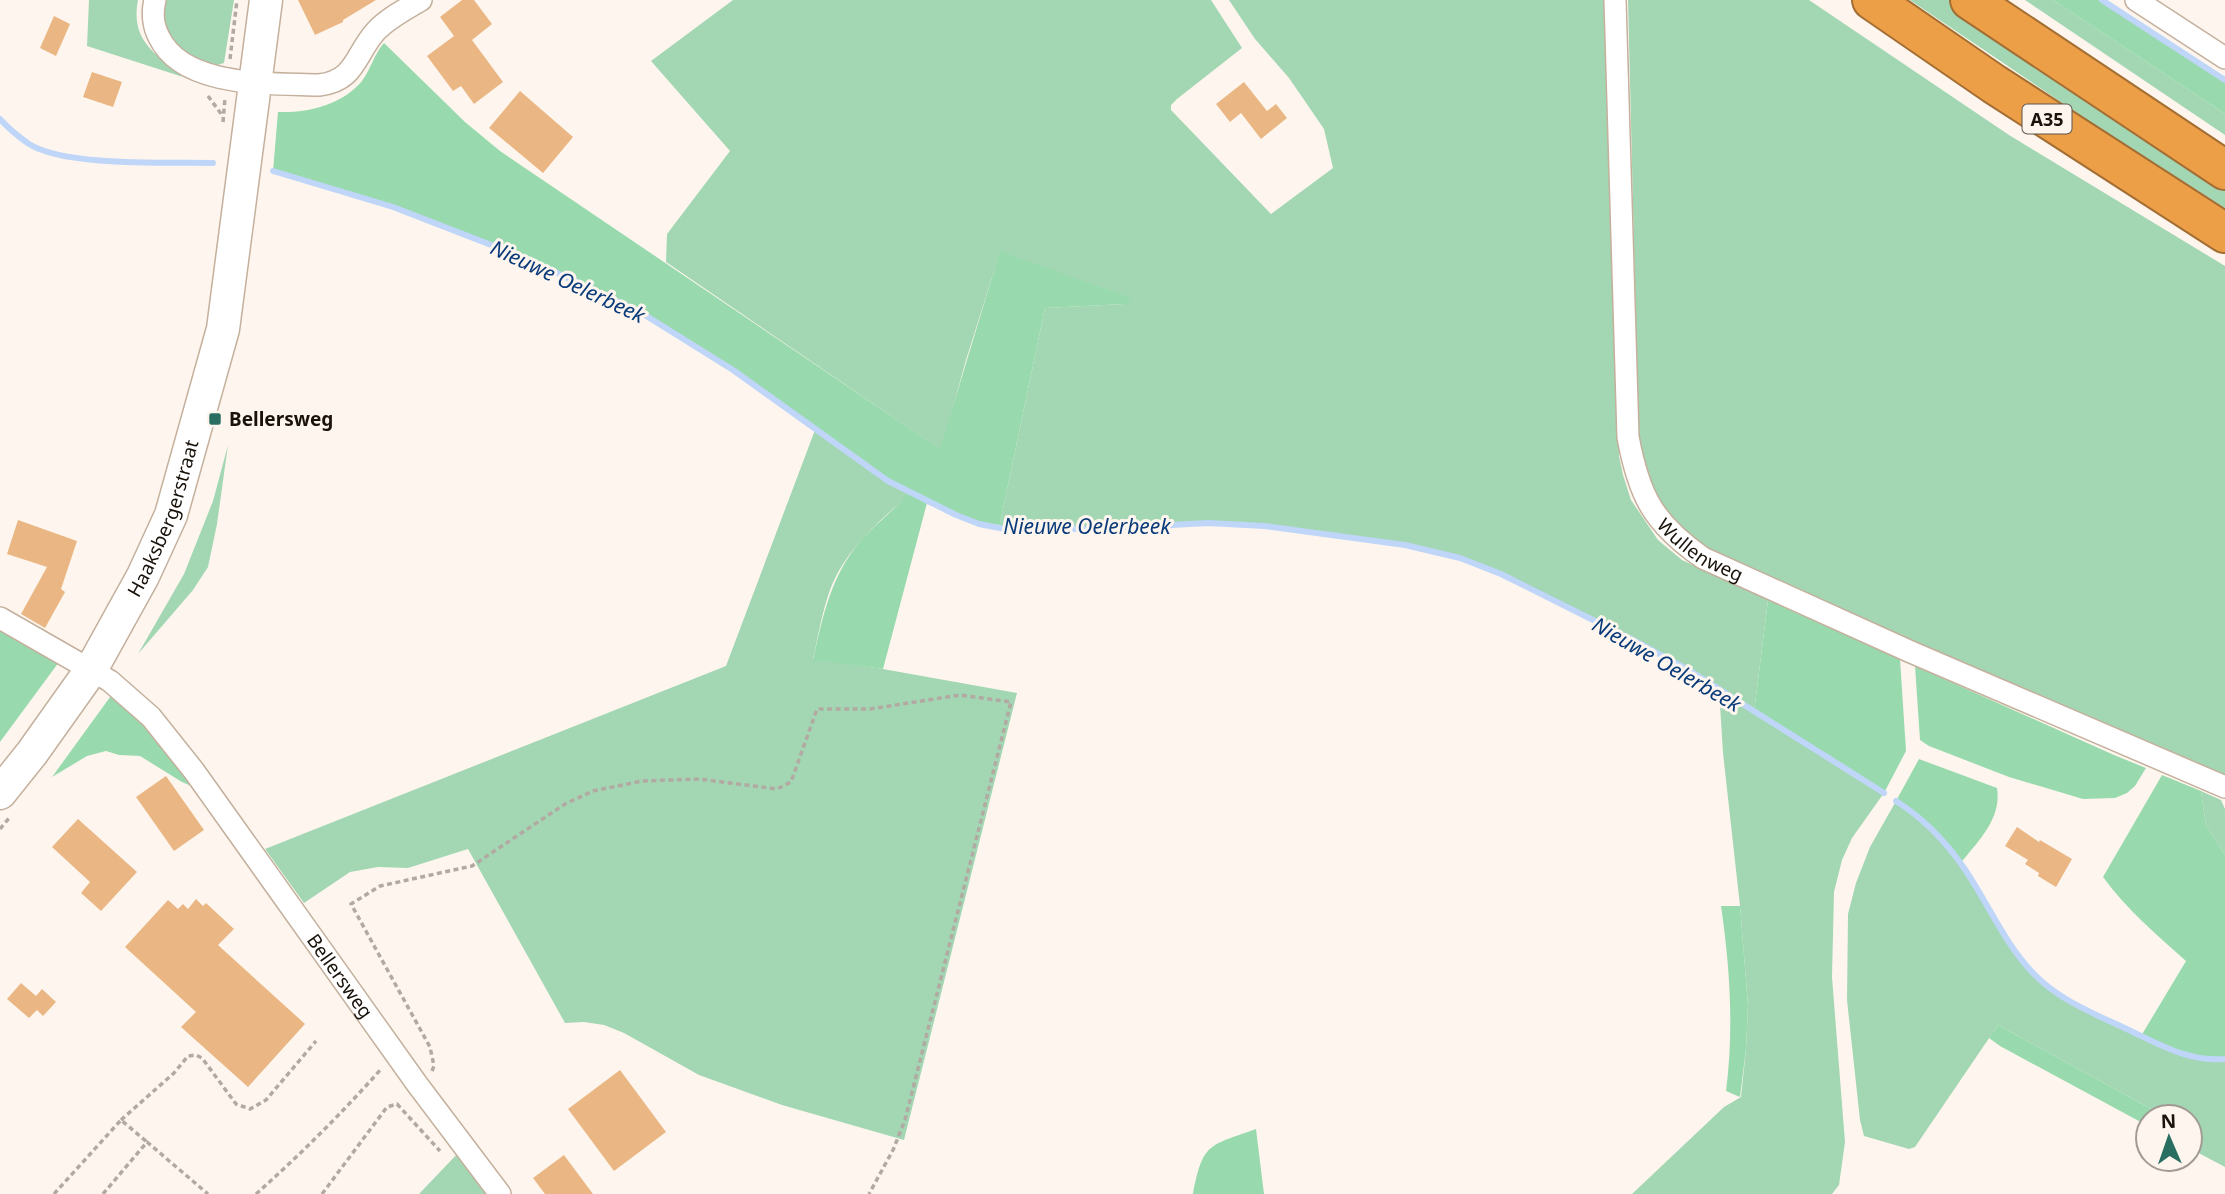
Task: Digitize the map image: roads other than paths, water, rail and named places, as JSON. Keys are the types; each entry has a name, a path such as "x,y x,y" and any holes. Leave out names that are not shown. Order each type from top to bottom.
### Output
{"highway":[{"name":"A35","path":"1871,0 2006,92 2225,233"},
{"path":"1969,0 2225,170"}],"main road":[{"name":"Haaksbergerstraat","path":"0,793 91,670 144,576 171,515 223,329 241,80 266,0"}],"street":[{"path":"155,0 154,25 163,45 176,59 192,70 241,80 330,84 349,73 376,31 421,0"},
{"name":"Wullenweg","path":"1615,0 1628,438 1641,488 1658,520 1703,558 1911,652 2225,787"},
{"path":"2136,0 2225,58"},
{"name":"Bellersweg","path":"0,618 110,681 136,702 164,732 417,1084 500,1194"}],"waterway":[{"path":"2102,0 2225,80"},
{"name":"Nieuwe Oelerbeek","path":"0,119 29,144 67,157 118,162 213,163"},
{"name":"Nieuwe Oelerbeek","path":"273,171 393,207 525,258 640,312 733,370 888,481 979,524 1005,529 1101,529 1208,523 1264,526 1405,545 1460,558 1501,574 1692,672 1884,793"},
{"name":"Nieuwe Oelerbeek","path":"1896,801 1925,823 1950,849 2023,962 2056,993 2168,1048 2190,1056 2225,1059"}],"place":[{"name":"Bellersweg","path":"215,419"}]}
